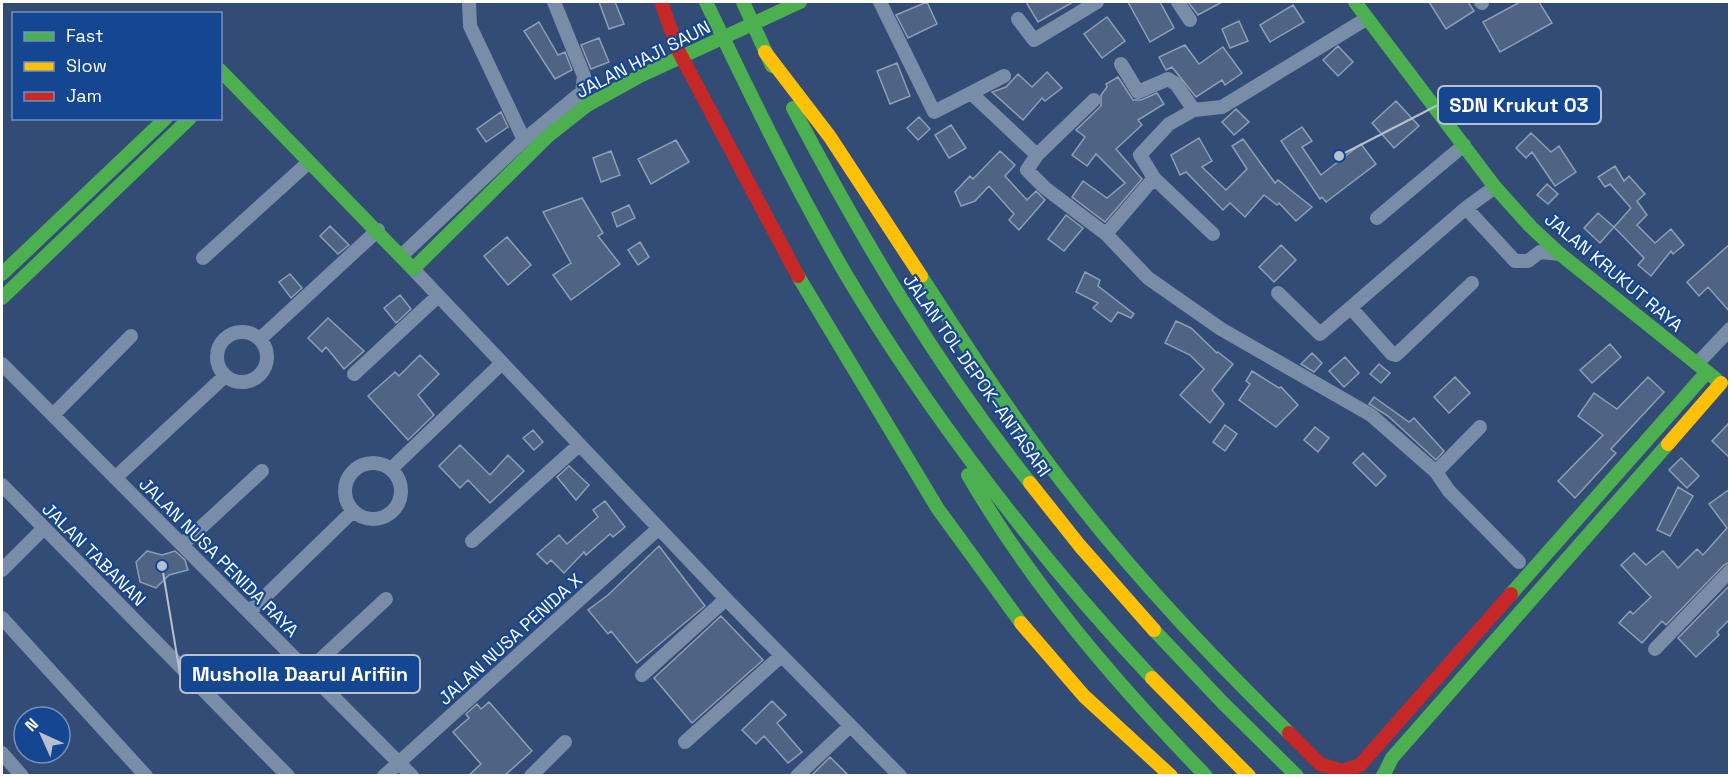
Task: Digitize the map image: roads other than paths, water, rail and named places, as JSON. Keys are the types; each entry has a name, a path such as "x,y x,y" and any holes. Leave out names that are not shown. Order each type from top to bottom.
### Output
{"main road":[{"path":"661,2 679,51 804,287 938,509 982,573 1035,641 1084,696 1171,776"},
{"path":"706,2 772,140 846,274 928,400 1024,529 1117,640 1249,776"},
{"name":"JALAN TOL DEPOK–ANTASARI","path":"743,2 765,52 877,263 981,420 1044,502 1137,614 1247,729 1296,776"},
{"name":"JALAN HAJI SAUN","path":"413,269 548,136 586,106 640,76 799,2"},
{"name":"JALAN KRUKUT RAYA","path":"1363,8 1495,187 1560,254 1703,364 1725,386"},
{"path":"765,52 838,148 1023,428 1075,499 1131,568 1199,645 1320,764 1342,771 1360,765 1703,364"},
{"path":"224,80 378,230 413,269"},
{"path":"2,274 164,120"},
{"path":"2,298 188,120"},
{"path":"1383,776 1392,758 1725,386"},
{"path":"928,400 991,517 1060,610 1140,710 1206,776"}],"street":[{"path":"469,2 470,26 524,140"},
{"path":"401,256 524,140 582,92 584,84 580,62 554,2"},
{"path":"880,2 934,112 1004,76"},
{"path":"1018,19 1034,39 1097,2"},
{"path":"1178,2 1190,20"},
{"path":"1213,234 1154,178 1140,155 1169,124 1194,110 1222,107 1363,8"},
{"path":"1121,64 1138,92 1168,80 1176,84 1194,110"},
{"path":"972,94 1036,154"},
{"path":"1094,100 1036,154 1027,170 1045,188 1106,234 1148,278 1221,329 1371,415 1436,472 1449,491 1519,562"},
{"path":"1377,218 1464,145"},
{"path":"203,258 309,162"},
{"path":"1106,234 1154,178"},
{"path":"1278,293 1320,334 1466,208 1495,187"},
{"path":"1466,208 1515,261 1528,261 1540,252 1560,254"},
{"path":"260,339 378,230"},
{"path":"413,269 726,599 849,727 900,776"},
{"path":"1351,308 1392,354 1396,355 1472,283"},
{"path":"354,374 438,296"},
{"path":"1703,364 1729,329"},
{"path":"244,332 260,339 267,353 267,360 260,374 254,379 239,382 225,376 217,360 217,351 227,336 244,332"},
{"path":"53,415 130,336"},
{"path":"391,469 502,363"},
{"name":"JALAN NUSA PENIDA RAYA","path":"2,364 412,776"},
{"path":"115,478 225,376"},
{"path":"1436,472 1480,427"},
{"path":"472,541 579,444"},
{"path":"367,464 384,465 391,469 401,487 397,507 390,514 371,520 353,511 345,496 345,487 353,472 367,464"},
{"path":"182,545 262,471"},
{"name":"JALAN TABANAN","path":"2,485 288,776"},
{"path":"249,612 353,511"},
{"path":"2,570 44,528"},
{"name":"JALAN NUSA PENIDA X","path":"384,776 659,528"},
{"path":"1655,649 1730,571"},
{"path":"308,671 386,599"},
{"path":"642,675 726,599"},
{"path":"2,618 146,776"},
{"path":"685,742 781,656"},
{"path":"797,776 849,727"},
{"path":"531,776 565,742"},
{"path":"2,753 22,776"}],"place":[{"name":"SDN Krukut 03","path":"1339,156"},
{"name":"Musholla Daarul Arifiin","path":"162,566"}]}
